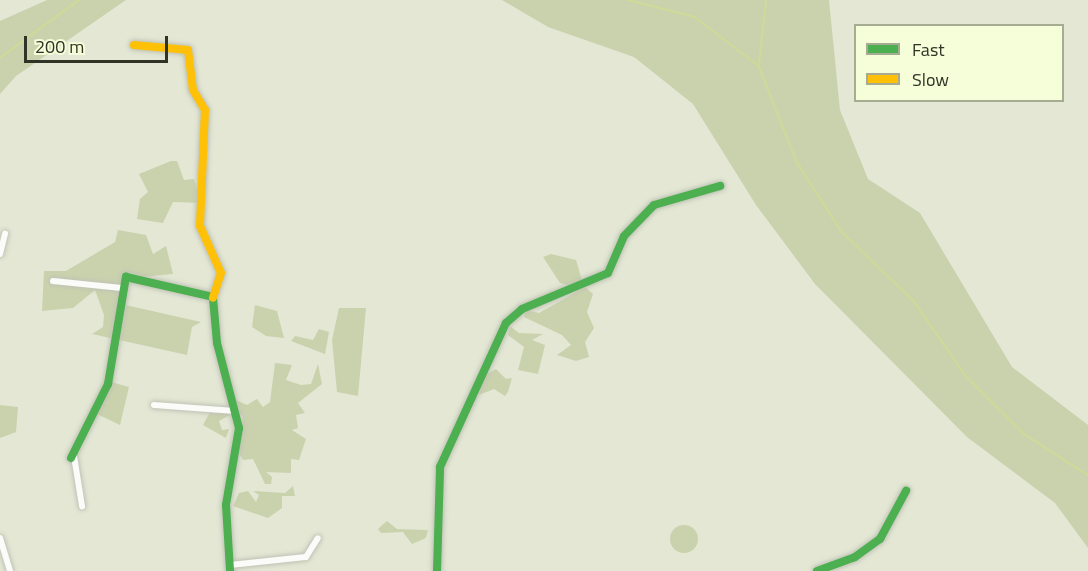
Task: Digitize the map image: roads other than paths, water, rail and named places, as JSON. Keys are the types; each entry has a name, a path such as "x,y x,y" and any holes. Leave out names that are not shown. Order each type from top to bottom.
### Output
{"street":[{"path":"134,45 189,52 193,90 205,110 205,204 200,226 221,273 213,297 217,343 239,432 226,515 230,568 306,557 318,538"},
{"path":"437,571 440,467 506,322 522,309 608,273 624,236 654,205 720,186"},
{"path":"0,254 5,234"},
{"path":"82,506 72,457 111,374 122,288 126,278 213,297"},
{"path":"52,281 122,288"},
{"path":"154,405 235,411"},
{"path":"817,571 855,557 880,539 906,491"},
{"path":"0,537 10,571"},
{"path":"261,562 263,571"}],"waterway":[{"path":"0,58 79,0"},
{"path":"628,0 695,17 759,66 797,162 842,232 914,301 966,376 1024,434 1088,475"},
{"path":"759,65 766,0"}]}
